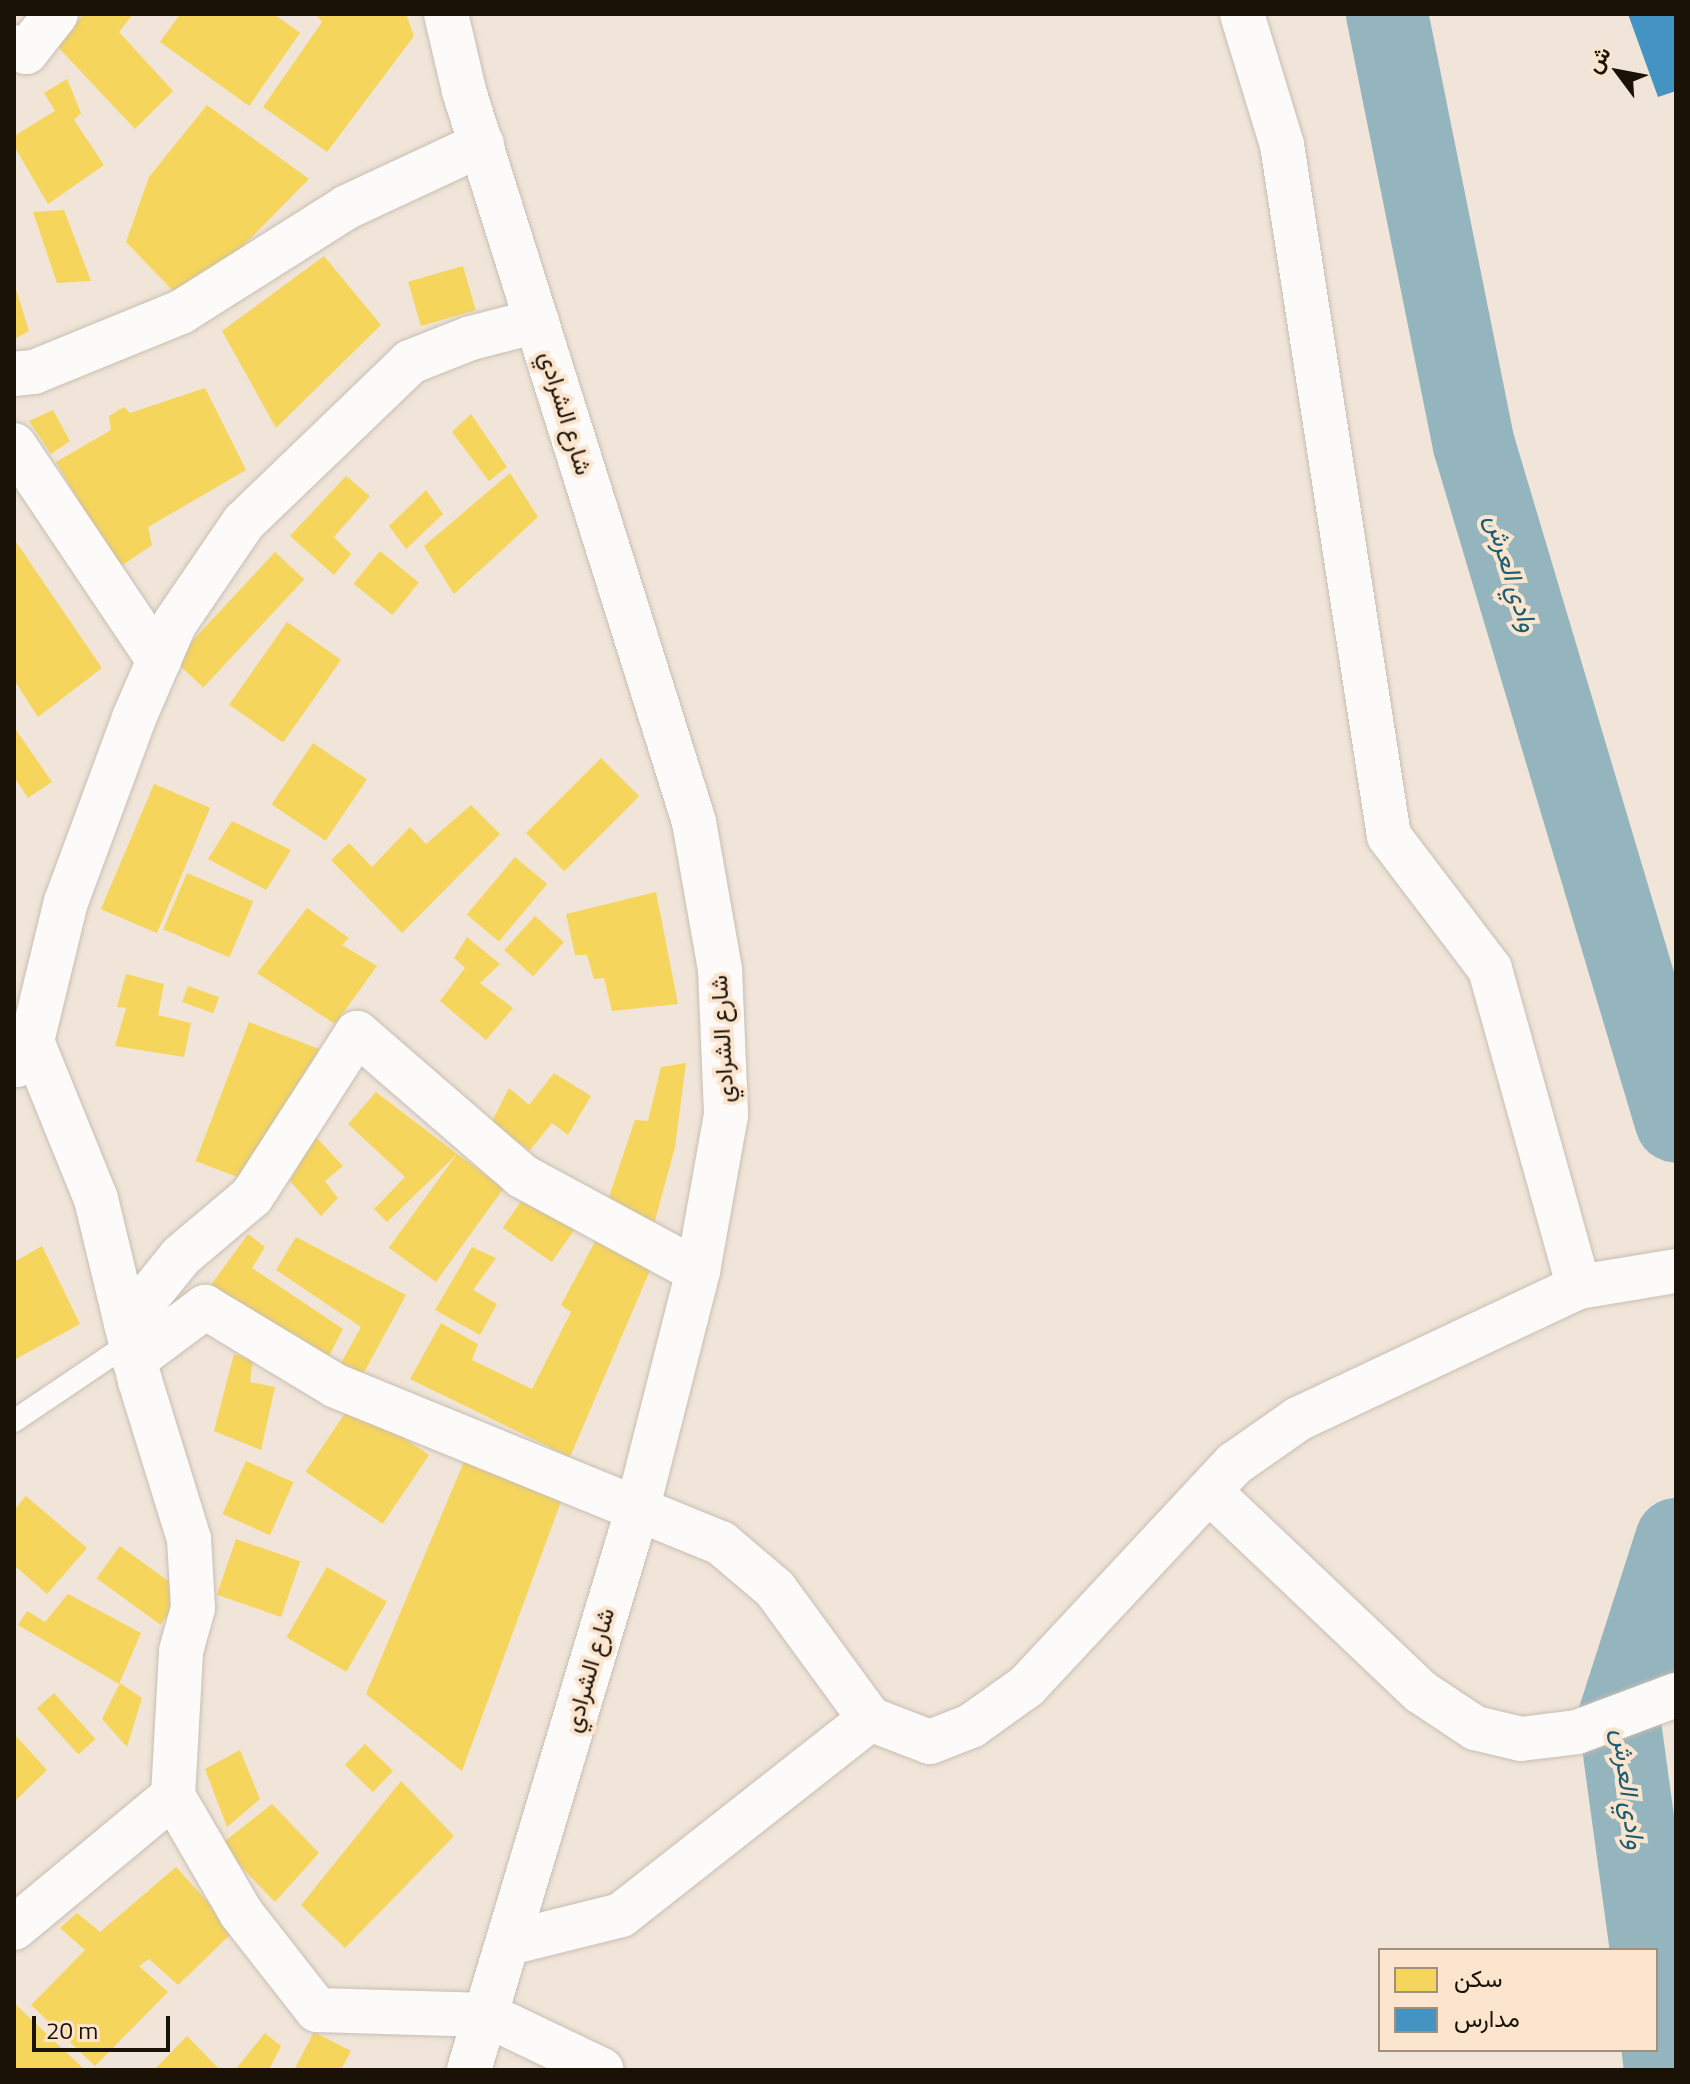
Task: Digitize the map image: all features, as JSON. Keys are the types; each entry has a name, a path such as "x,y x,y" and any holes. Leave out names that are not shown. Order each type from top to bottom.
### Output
{"street":[{"path":"14,47 26,52 56,14"},
{"name":"شارع الشرادي","path":"446,14 482,144 694,822 720,969 726,1115 698,1271 637,1511 469,2070"},
{"path":"1242,14 1282,145 1389,836 1490,969 1579,1287"},
{"path":"14,374 34,372 181,312 347,207 482,144"},
{"path":"537,321 471,338 410,362 244,522 175,623 159,661 66,902 23,1056 96,1199 130,1342 189,1539 193,1608 181,1651 173,1796 241,1913 317,2010 487,2015 602,2070"},
{"path":"14,445 159,661"},
{"path":"130,1342 181,1256 252,1196 357,1033 522,1176 698,1271"},
{"path":"130,1342 205,1307 336,1386 721,1543 775,1589 870,1719 930,1742 971,1726 1027,1686 1234,1464 1298,1419 1579,1287 1676,1271"},
{"path":"1209,1491 1421,1692 1475,1728 1521,1739 1577,1732 1676,1695"},
{"path":"509,1943 621,1915 870,1719"},
{"path":"14,1928 173,1796"}],"lane":[{"path":"14,1421 130,1342"}],"building: سكن":[{"path":"84,14 133,14 119,32 173,91 135,129 56,45"},
{"path":"180,14 274,14 300,33 249,106 160,42"},
{"path":"316,14 406,14 414,36 327,152 263,107 322,22"},
{"path":"67,79 81,113 74,120 104,165 48,204 14,146 14,136 55,111 44,93"},
{"path":"207,105 309,179 232,257 177,295 126,242 149,177"},
{"path":"64,210 91,281 57,283 33,212"},
{"path":"324,256 381,325 276,428 222,331"},
{"path":"463,266 476,310 421,326 408,282"},
{"path":"14,283 29,331 14,339"},
{"path":"205,388 246,470 148,527 152,545 118,568 56,462 111,430 109,416 124,407 130,413"},
{"path":"53,410 70,441 51,454 29,421"},
{"path":"471,414 507,467 489,481 452,432"},
{"path":"510,473 538,517 454,594 424,546"},
{"path":"346,476 370,496 334,537 351,554 334,575 290,536"},
{"path":"426,490 443,514 406,549 389,526"},
{"path":"14,539 102,668 38,717 14,680"},
{"path":"380,551 419,582 392,615 354,584"},
{"path":"275,552 304,579 203,688 174,660"},
{"path":"287,622 341,660 283,743 229,705"},
{"path":"14,727 52,782 28,798 14,777"},
{"path":"313,743 367,779 326,841 272,804"},
{"path":"601,758 639,796 564,871 526,833"},
{"path":"154,784 210,808 157,933 101,909"},
{"path":"471,805 500,834 402,933 331,860 349,843 372,867 410,827 426,844"},
{"path":"232,821 291,850 266,890 208,859"},
{"path":"515,857 547,884 499,941 467,914"},
{"path":"187,873 253,901 229,957 163,929"},
{"path":"656,892 678,1004 612,1011 604,978 594,979 587,955 575,955 566,914"},
{"path":"307,908 349,938 342,945 377,966 335,1024 257,973"},
{"path":"535,916 564,942 533,976 504,950"},
{"path":"467,937 500,964 480,983 513,1008 486,1040 440,1001 465,968 454,958"},
{"path":"126,974 164,984 158,1015 191,1023 184,1057 115,1046 126,1008 117,1007"},
{"path":"188,986 219,997 213,1013 182,1002"},
{"path":"249,1022 319,1049 266,1188 196,1161"},
{"path":"686,1063 675,1147 650,1239 603,1215 635,1120 648,1121 661,1067"},
{"path":"554,1073 591,1096 568,1135 552,1123 530,1150 490,1125 509,1088 529,1105"},
{"path":"376,1092 457,1154 387,1222 374,1209 405,1177 348,1124"},
{"path":"315,1136 343,1166 325,1181 338,1198 321,1216 290,1181"},
{"path":"457,1154 504,1188 436,1282 389,1248"},
{"path":"529,1190 578,1224 552,1262 503,1228"},
{"path":"248,1234 265,1247 252,1268 343,1329 321,1371 211,1285"},
{"path":"598,1236 651,1268 570,1457 410,1379 441,1323 478,1344 472,1360 532,1389 571,1312 561,1305"},
{"path":"296,1237 406,1295 360,1380 336,1372 361,1327 276,1270"},
{"path":"42,1246 80,1324 14,1360 14,1262"},
{"path":"472,1247 496,1258 473,1290 497,1304 480,1335 435,1310"},
{"path":"234,1354 253,1360 250,1382 275,1387 261,1450 214,1431"},
{"path":"352,1403 429,1455 383,1524 306,1472"},
{"path":"466,1457 563,1496 462,1771 366,1694"},
{"path":"246,1461 294,1482 270,1535 222,1514"},
{"path":"26,1496 87,1548 47,1594 14,1565 14,1510"},
{"path":"236,1539 300,1561 281,1617 217,1595"},
{"path":"120,1546 184,1592 160,1625 96,1578"},
{"path":"327,1567 387,1602 346,1672 286,1637"},
{"path":"68,1594 141,1633 119,1684 18,1625 27,1611 45,1622"},
{"path":"120,1683 142,1698 127,1747 102,1719"},
{"path":"54,1693 95,1739 78,1754 37,1708"},
{"path":"14,1734 47,1770 14,1802"},
{"path":"365,1744 393,1771 373,1792 345,1765"},
{"path":"240,1750 260,1799 227,1827 205,1769"},
{"path":"401,1781 454,1836 345,1948 301,1905"},
{"path":"272,1804 319,1853 275,1902 220,1845"},
{"path":"176,1867 234,1931 178,1985 149,1959 139,1966 168,1992 95,2066 31,2005 85,1950 60,1928 77,1913 100,1932"},
{"path":"14,2003 85,2070 14,2070"},
{"path":"314,2032 351,2051 341,2070 294,2070"},
{"path":"265,2033 281,2046 269,2070 235,2070"},
{"path":"187,2036 220,2070 154,2070"}],"building: مدارس":[{"path":"1628,14 1676,14 1676,91 1658,97"}],"waterway":[{"name":"وادي العرش","path":"1387,14 1474,445 1676,1122"},
{"name":"وادي العرش","path":"1651,1948 1619,1717 1676,1539"},
{"name":"وادي العرش","path":"1658,2008 1665,2070"}]}
